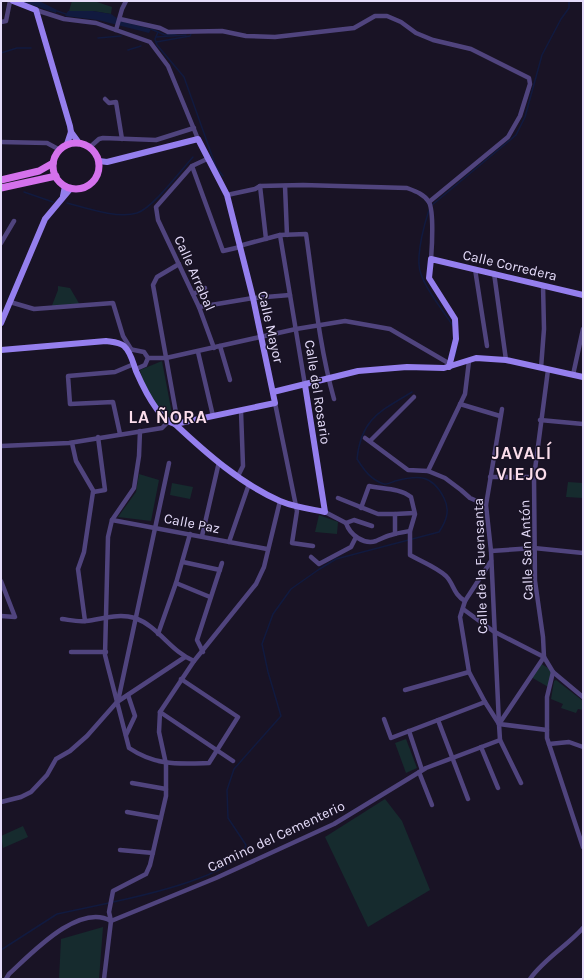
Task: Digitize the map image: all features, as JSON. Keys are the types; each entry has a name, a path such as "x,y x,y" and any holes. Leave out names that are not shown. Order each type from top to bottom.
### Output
{"main road":[{"path":"1,180 39,171 53,162 60,150 67,144 79,143 90,147 96,153 99,161 98,174 93,182 85,187 68,187 56,176 53,162"},
{"path":"1,188 56,176"}],"street":[{"path":"1,22 6,21 12,1 64,19 96,23 117,28 148,41 159,53 168,66 198,139 107,162 99,161"},
{"path":"117,28 122,9 126,1"},
{"path":"36,10 71,132 79,143"},
{"path":"120,19 160,28 168,32 222,32 246,36 275,37 354,28 375,16 387,16 400,22 416,33 433,40 471,49 529,78 530,84 520,116 508,138 429,202"},
{"path":"105,99 109,103 116,102 122,139"},
{"path":"90,147 99,139 156,140 194,128"},
{"path":"67,144 71,132"},
{"name":"Calle Mayor","path":"198,139 226,195 253,298 297,511 292,543 313,546"},
{"path":"1,142 47,143 60,150"},
{"path":"207,159 192,166 223,251 280,235 306,234 319,325 328,377 334,399"},
{"name":"Calle Arrabal","path":"192,166 156,207 158,220 193,294 214,348"},
{"path":"226,195 260,186 378,186 407,188 420,193 429,202 432,225 432,260 429,278 455,318 456,339 449,366"},
{"path":"260,186 266,239"},
{"path":"285,186 287,235"},
{"path":"1,323 45,219 68,187"},
{"path":"1,243 14,221"},
{"name":"Calle del Rosario","path":"280,235 325,512"},
{"name":"Calle Corredera","path":"432,260 494,273 583,295"},
{"path":"179,264 157,277 152,285 166,358 176,424 199,447 248,484 280,501 325,512 346,523 348,530 356,537 366,542 375,542 395,534 410,531"},
{"path":"475,269 487,346"},
{"path":"494,273 506,360"},
{"path":"541,368 544,329 543,286"},
{"path":"193,294 205,288"},
{"path":"199,308 253,298 290,295"},
{"path":"10,302 34,309 114,302 123,336 142,385 162,417 168,422 176,424 275,403"},
{"path":"148,358 166,358 198,352 296,329 345,321 390,329 449,366"},
{"path":"574,375 583,329"},
{"path":"118,344 123,336"},
{"path":"1,350 99,341 118,344 146,354 148,358"},
{"path":"220,346 230,380"},
{"path":"132,358 139,352"},
{"path":"198,352 213,416"},
{"path":"120,434 113,402 70,404 68,376 116,372 145,364 148,358"},
{"path":"273,392 304,385 328,377 358,371 449,366 476,358 506,360 583,378"},
{"path":"428,471 465,394 470,361"},
{"name":"Calle San Antón","path":"544,657 543,636 535,581 534,477 540,420 548,370"},
{"path":"370,441 414,397"},
{"path":"460,404 500,416"},
{"name":"Calle de la Fuensanta","path":"500,740 493,631 491,551 486,505 502,409"},
{"path":"238,476 243,466 241,411"},
{"path":"540,420 583,424"},
{"path":"1,446 72,443 98,437 162,428 168,422"},
{"path":"140,431 139,456 134,488 112,520 108,537 106,652 129,748 141,756 166,764 209,763 238,717 181,679"},
{"path":"93,492 105,490 98,437"},
{"path":"365,438 408,470 428,471 444,478 462,490 470,498 486,505"},
{"path":"72,443 76,461 93,492 84,552 78,569 85,621"},
{"path":"202,536 219,462"},
{"path":"117,702 169,463"},
{"path":"490,477 534,477"},
{"path":"229,542 248,484"},
{"path":"361,508 369,486 386,490 404,491 411,497 414,513 410,531 410,555 447,577 454,590 460,598 465,601"},
{"path":"338,498 378,514 414,513"},
{"path":"104,979 111,922 109,912 112,891 146,874 153,853 161,818 166,789 166,764 159,732 160,712 194,661 203,652 256,584 264,567 267,549 280,501"},
{"path":"395,514 395,534"},
{"name":"Calle Paz","path":"112,520 267,549"},
{"path":"346,523 354,520 372,526"},
{"path":"158,634 183,562 190,534"},
{"path":"310,557 319,564 351,547 356,537"},
{"path":"491,551 534,548 583,553"},
{"path":"491,561 465,601 460,617 469,672 485,702 500,724 547,730"},
{"path":"183,562 220,570"},
{"path":"203,652 197,640 222,563"},
{"path":"1,581 15,617 1,616"},
{"path":"176,583 210,597"},
{"path":"463,610 493,631 544,657 553,672 583,697"},
{"path":"62,619 85,621 121,615 136,619 158,634 185,657 194,661"},
{"path":"71,652 106,652"},
{"path":"1,802 21,797 35,789 47,775 56,759 70,751 87,736 117,702 185,657"},
{"path":"500,724 544,657"},
{"path":"405,690 469,672"},
{"path":"553,672 547,697 547,730 549,744 583,847"},
{"path":"126,735 135,716 128,695"},
{"path":"384,719 391,738 485,702"},
{"path":"160,712 233,761"},
{"path":"438,720 468,799"},
{"path":"409,731 420,771 432,805"},
{"path":"500,740 521,783"},
{"name":"Camino del Cementerio","path":"111,922 216,878 334,824 420,771 500,740"},
{"path":"549,744 569,742 583,747"},
{"path":"481,747 498,788"},
{"path":"132,783 166,789"},
{"path":"127,812 161,818"},
{"path":"120,850 153,853"},
{"path":"6,979 9,974 64,926 87,918 103,917 111,922"},
{"path":"530,979 536,971 571,942 583,928"}],"green space":[{"path":"72,1 94,1 112,7 111,14 93,11 69,11"},
{"path":"58,286 70,288 80,305 51,308 58,290"},
{"path":"162,361 173,419 165,417 145,387 140,370"},
{"path":"139,474 159,480 151,521 118,517 136,492"},
{"path":"568,482 583,483 583,498 566,497"},
{"path":"172,483 193,487 190,499 170,495"},
{"path":"319,515 338,522 337,534 315,532"},
{"path":"540,663 548,668 553,675 550,688 531,677"},
{"path":"556,680 583,701 583,710 578,709 576,713 561,708 563,704 551,699 554,681"},
{"path":"406,739 417,768 406,773 395,743"},
{"path":"385,799 402,821 430,890 368,927 325,837"},
{"path":"23,826 28,837 3,848 1,836"},
{"path":"103,927 99,979 59,979 61,939"}],"water":[{"path":"20,1 39,1 57,10 56,13"},
{"path":"68,11 93,11 111,14 121,21 151,29 149,33 98,20 65,16"}],"waterway":[{"path":"432,205 516,135 525,117 542,55 561,19 569,8 569,1"},
{"path":"57,11 66,14"},
{"path":"151,29 165,35 176,34"},
{"path":"158,32 155,39 157,45 184,77 216,167 223,176"},
{"path":"156,42 190,36 191,34"},
{"path":"156,37 186,35"},
{"path":"98,38 121,36"},
{"path":"128,50 141,46"},
{"path":"1,53 17,48 31,48"},
{"path":"67,203 112,214 121,215 137,213 144,210 159,197 193,157"},
{"path":"24,192 53,202"},
{"path":"429,210 420,244 420,271 432,296 453,326"},
{"path":"455,356 456,350"},
{"path":"113,902 145,895 208,875 226,866 239,856 246,845 228,818 227,790 234,769 281,716 268,672 262,644 273,614 291,589 336,559 439,532 442,528 447,515 447,507 444,498 435,484 424,478 417,477 384,484 375,480 365,471 357,459 359,445 363,434 374,417 412,392"},
{"path":"1,950 57,914 109,903"}],"district":[{"name":"LA ÑORA","path":"168,417"},
{"name":"JAVALÍ VIEJO","path":"522,463"}]}
